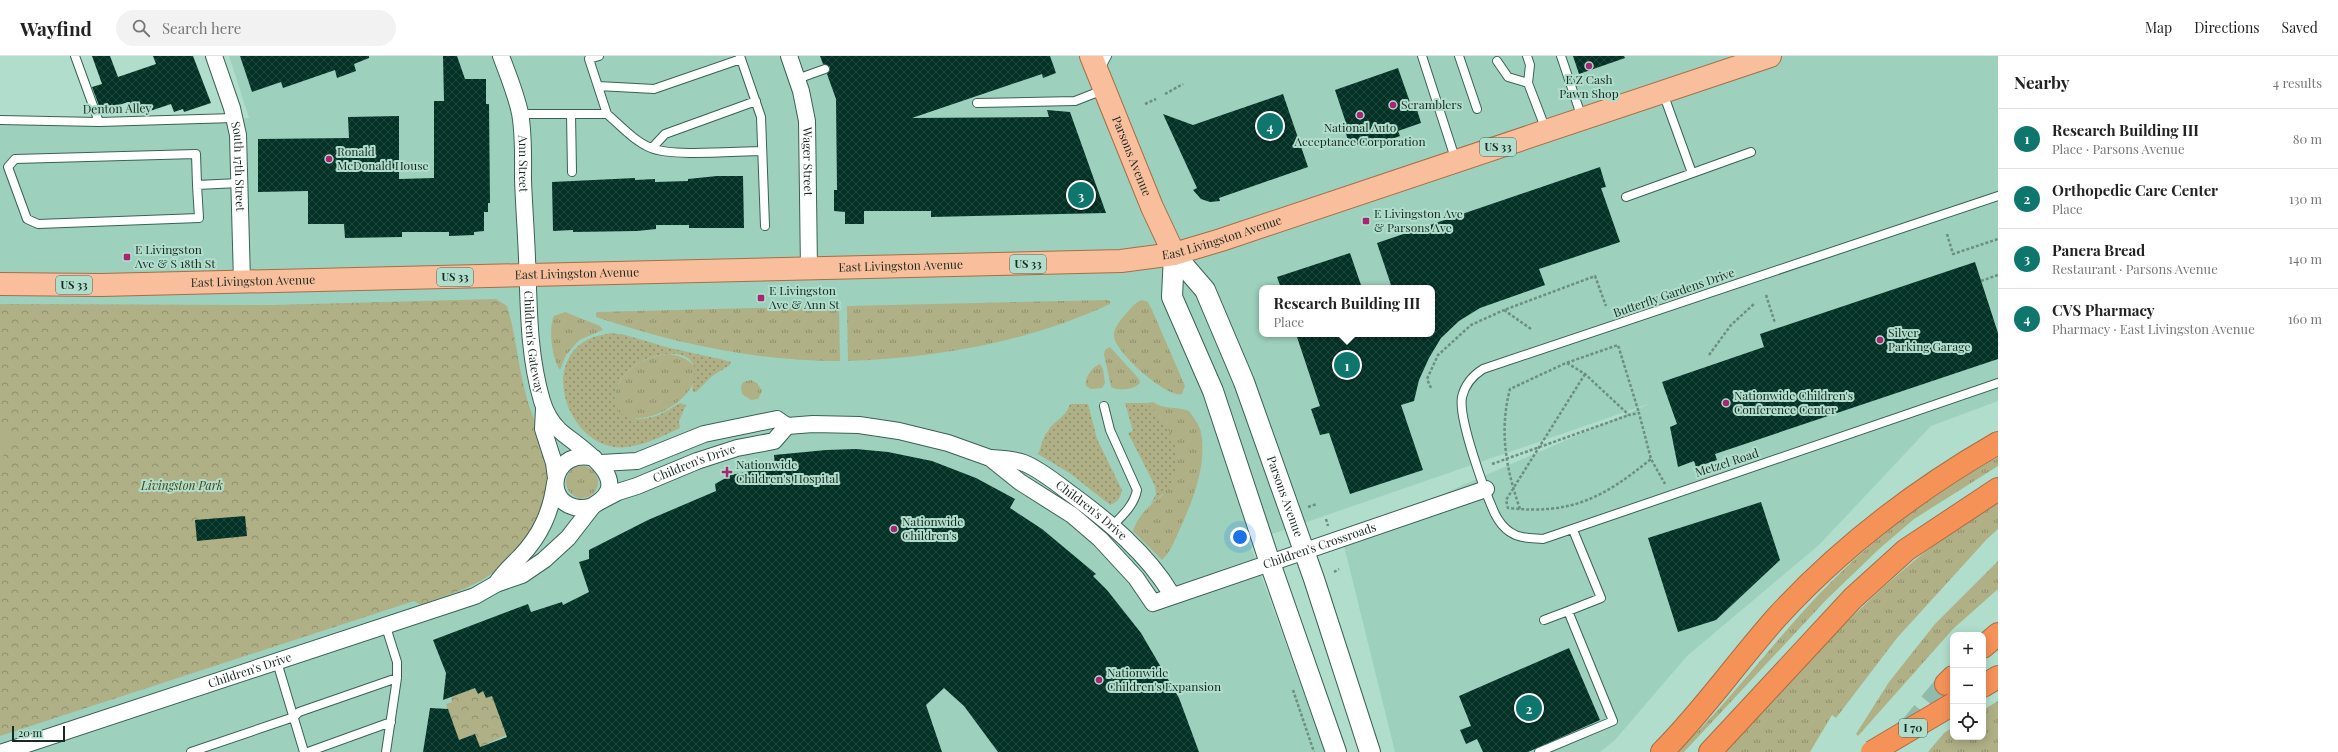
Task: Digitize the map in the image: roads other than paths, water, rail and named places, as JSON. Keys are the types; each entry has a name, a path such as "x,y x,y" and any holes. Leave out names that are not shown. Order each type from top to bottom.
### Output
{"highway":[{"path":"1662,752 1776,619 1813,579 1886,517 1942,475 1998,442"},
{"path":"1710,752 1865,587 1906,550 1998,489"},
{"path":"1986,644 1998,634"},
{"path":"1986,684 1998,677"},
{"name":"I 70","path":"1872,752 1950,689"}],"main road":[{"name":"East Livingston Avenue","path":"1,282 101,286 242,281 1121,261 1174,254 1663,92 1735,62 1770,56"},
{"name":"Parsons Avenue","path":"1100,69 1152,207 1174,254"}],"street":[{"name":"South 17th Street","path":"214,56 238,135 242,281"},
{"name":"Ann Street","path":"501,56 520,114 527,275"},
{"name":"Wager Street","path":"789,56 797,79 807,121 809,269"},
{"name":"Parsons Avenue","path":"1174,254 1205,290 1244,382 1304,551 1370,752"},
{"name":"Parsons Avenue","path":"1174,254 1172,297 1213,391 1270,563 1336,752"},
{"name":"Children's Gateway","path":"527,275 532,362 544,408 543,429 554,463 556,480 561,498 567,504 584,508 595,504"},
{"name":"Children's Gateway","path":"544,408 557,428 597,461"},
{"name":"Children's Drive","path":"597,461 637,461 704,434 777,419 787,426 813,424 859,425 899,431 948,443 990,458 1026,464 1052,480 1112,527 1138,551 1162,578 1172,595"},
{"name":"Children's Drive","path":"3,752 450,606 475,596 496,584 522,576 544,560 568,538 595,504 618,492 638,486 697,461 737,448 774,441 787,426"},
{"path":"556,480 561,465 568,460 585,456 597,461 608,479 608,488 595,504"},
{"name":"Children's Drive","path":"990,458 1020,482 1072,515 1100,539 1136,578 1153,603"},
{"name":"Children's Drive","path":"496,584 502,573 520,557 537,536 547,519 556,480"},
{"name":"Children's Crossroads","path":"1153,603 1172,595 1486,489"}],"lane":[{"path":"75,56 99,122"},
{"path":"599,56 589,59 607,114 638,140 652,148 671,152 762,151"},
{"path":"1422,56 1456,161"},
{"path":"1459,56 1477,109"},
{"path":"1527,56 1530,65 1528,83 1546,131"},
{"path":"1561,56 1582,119"},
{"path":"598,86 654,89 740,57 761,117 765,226"},
{"path":"1496,61 1508,77 1528,83"},
{"path":"797,79 824,69"},
{"path":"977,103 1075,101 1100,69"},
{"path":"1663,92 1692,173"},
{"path":"652,148 665,134 756,101"},
{"path":"520,114 607,114"},
{"path":"571,114 572,172"},
{"name":"Denton Alley","path":"0,120 99,122 234,118"},
{"path":"1626,197 1751,152"},
{"path":"196,154 197,185 199,218 38,224 27,219 8,167 15,159 196,154"},
{"path":"197,185 239,183"},
{"name":"Butterfly Gardens Drive","path":"1486,489 1462,411 1462,398 1466,386 1473,376 1483,369 1998,196"},
{"name":"Metzel Road","path":"1486,489 1495,514 1511,532 1521,537 1543,539 1573,530 1676,492 1719,479 1998,383"},
{"path":"1100,539 1128,509 1135,498 1137,490 1110,430 1104,406"},
{"path":"1544,620 1601,598 1573,530"},
{"path":"1539,752 1613,721 1568,611"},
{"path":"386,627 397,662 397,678 386,752"},
{"path":"277,662 304,752"},
{"path":"191,752 294,717 299,712 397,678"},
{"path":"308,752 391,722"}],"tunnel":[{"path":"1909,729 1946,684"}],"place":[{"name":"E Z Cash Pawn Shop","path":"1589,66"},
{"name":"Scramblers","path":"1393,105"},
{"name":"National Auto Acceptance Corporation","path":"1360,115"},
{"name":"CVS Pharmacy","path":"1270,126"},
{"name":"Ronald McDonald House","path":"329,159"},
{"name":"Panera Bread","path":"1081,195"},
{"name":"E Livingston Ave & Parsons Ave","path":"1366,221"},
{"name":"E Livingston Ave & S 18th St","path":"127,257"},
{"name":"E Livingston Ave & Ann St","path":"761,298"},
{"name":"Silver Parking Garage","path":"1880,340"},
{"name":"Research Building III","path":"1347,365"},
{"name":"Nationwide Children's Conference Center","path":"1726,403"},
{"name":"Nationwide Children's Hospital","path":"727,472"},
{"name":"Nationwide Children's","path":"894,529"},
{"name":"Nationwide Children's Expansion","path":"1099,680"},
{"name":"Orthopedic Care Center","path":"1529,708"}],"park label":[{"name":"Livingston Park","path":"182,486"}]}
